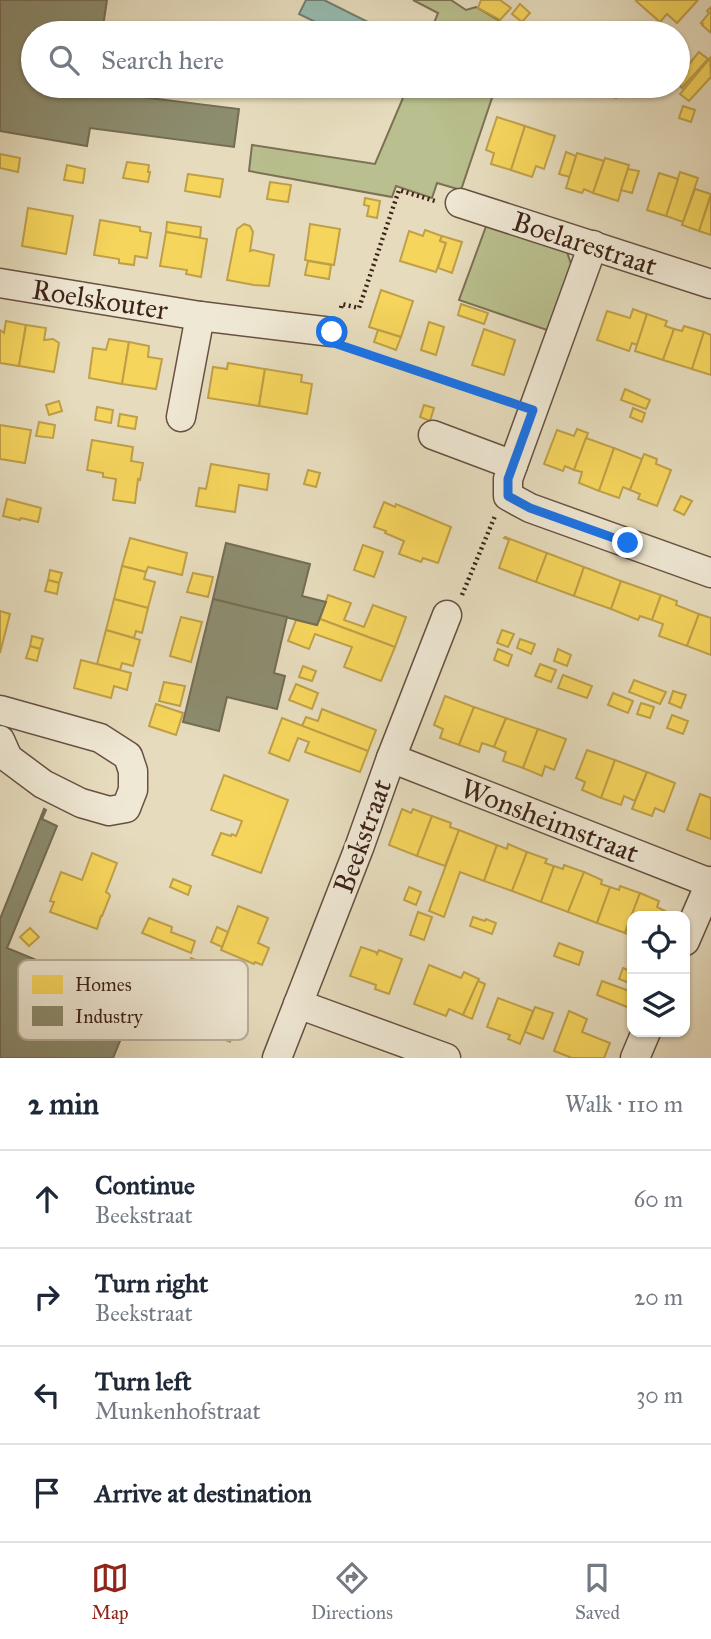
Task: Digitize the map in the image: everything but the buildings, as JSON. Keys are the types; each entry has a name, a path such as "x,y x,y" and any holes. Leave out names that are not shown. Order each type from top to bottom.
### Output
{"street":[{"name":"Boelarestraat","path":"460,203 711,284"},
{"path":"593,246 508,479 508,496 530,508 711,573"},
{"name":"Roelskouter","path":"0,283 200,316 332,332"},
{"name":"Roelskouter","path":"181,417 200,316"},
{"path":"433,435 513,465"},
{"name":"Beekstraat","path":"277,1058 447,615"},
{"path":"0,710 100,738 128,756 133,771 133,790 126,808 109,811 81,803 43,784 8,758 0,740"},
{"name":"Wonsheimstraat","path":"391,758 710,882"},
{"path":"690,929 710,882"},
{"path":"298,1004 446,1058"},
{"path":"635,1058 644,1037"}],"path":[{"path":"460,203 430,200 399,190 359,308 342,304 331,342 533,410"},
{"path":"447,615 457,607 498,508 508,496"}],"green space":[{"path":"413,0 451,0 466,10 476,7 500,21 435,21 438,13"},
{"path":"403,98 492,98 461,190 437,183 432,198 396,186 392,197 249,171 252,145 375,164"},
{"path":"488,221 566,249 571,264 570,278 550,331 459,300"}],"water":[{"path":"306,0 324,0 366,21 313,21 299,14"}],"route":[{"path":"332,332 331,342 533,410 508,479 508,496 530,508 628,543"}]}
